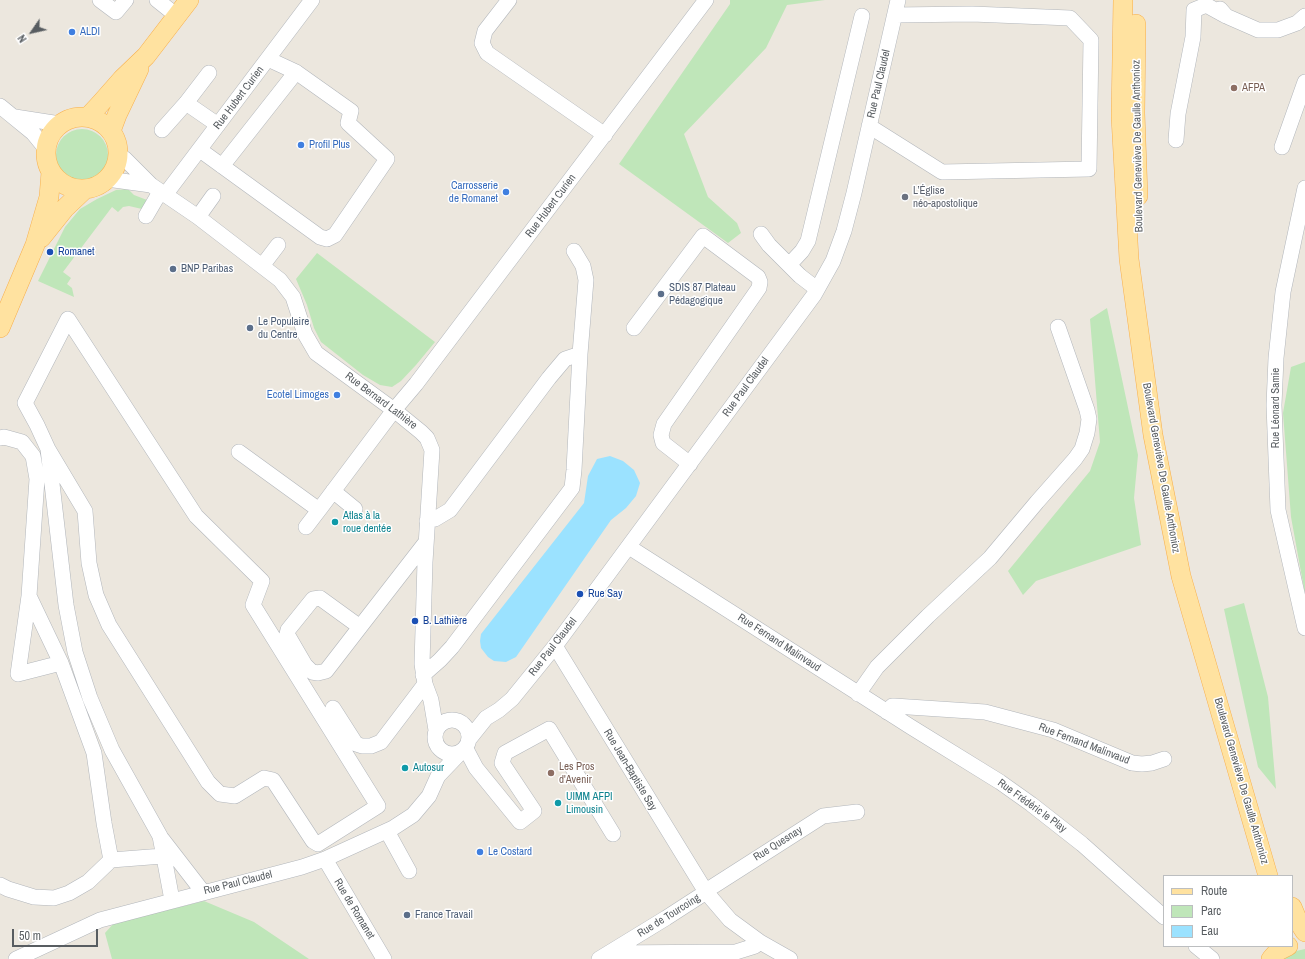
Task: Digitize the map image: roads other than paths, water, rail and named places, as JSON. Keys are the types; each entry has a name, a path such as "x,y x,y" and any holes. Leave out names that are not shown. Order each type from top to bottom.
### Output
{"main road":[{"path":"88,117 122,79 146,56 189,0"},
{"name":"Boulevard Geneviève De Gaulle Anthonioz","path":"1123,0 1121,116 1129,259 1153,435 1181,576 1268,875"},
{"name":"Boulevard Geneviève De Gaulle Anthonioz","path":"1136,0 1135,113 1140,258 1162,421 1194,575 1281,875"},
{"path":"111,131 117,115 146,56"},
{"path":"0,328 35,245 49,197 51,172 46,155 46,149 52,132 60,124 68,120 77,117 88,117 104,124 116,139 119,155 115,169 107,179 94,187 85,189 66,185 51,172"},
{"path":"35,245 65,208 85,189"},
{"path":"1293,909 1305,932"},
{"path":"1293,946 1305,942"}],"street":[{"path":"100,0 116,12 126,0"},
{"path":"157,0 177,16"},
{"name":"Rue Hubert Curien","path":"146,216 159,191 200,150 312,0"},
{"path":"508,0 484,31 482,43 487,53 604,135"},
{"name":"Rue Hubert Curien","path":"306,527 706,0"},
{"name":"Rue Paul Claudel","path":"16,959 100,920 302,867 325,859 386,831 413,815 429,796 438,776 465,747 486,718 499,710 512,699 555,646 817,289 833,261 844,231 898,0"},
{"path":"1213,0 1226,16"},
{"path":"1176,140 1178,114 1193,37 1194,10 1206,5 1226,16 1258,30 1278,30 1297,23 1305,16"},
{"path":"869,126 942,172 1089,169 1090,40 1070,18 972,14 895,15"},
{"path":"789,265 802,251 808,241 862,16"},
{"path":"200,150 320,237 327,239 335,235 387,159 348,122 351,111 296,72 268,59"},
{"path":"222,166 296,72"},
{"path":"162,130 186,103 209,73"},
{"path":"1282,147 1305,82"},
{"path":"186,103 218,125"},
{"path":"0,106 33,133 46,149"},
{"path":"15,118 60,124"},
{"name":"Rue Bernard Lathière","path":"119,155 159,191 198,217 280,280 293,297 305,334 316,353 394,410 427,438 432,450 427,521 422,657 424,679 431,700 436,730"},
{"name":"Rue Bernard Lathière","path":"107,179 159,191"},
{"name":"Rue Léonard Samie","path":"1305,188 1283,292 1276,358 1274,405 1278,510 1305,628"},
{"path":"198,217 213,196"},
{"path":"761,234 769,245 800,276 817,289"},
{"path":"634,328 703,236 758,277 760,282 759,288 664,424 661,435 663,444 690,464"},
{"path":"262,266 278,245"},
{"path":"333,708 356,744 371,746 381,742 424,679 452,647 572,488 586,280 583,266 574,251"},
{"path":"48,449 85,511 89,563 96,595 109,625 208,782 220,794 234,796 264,778 273,780 313,841 318,844 378,806 253,605 262,581 196,516 68,320 25,403 48,449 66,605 75,652 90,698 112,750 160,836 203,892"},
{"path":"858,694 877,667 928,616 990,558 1082,449 1089,420 1058,327"},
{"path":"427,521 435,519 450,510 549,378 565,359 580,354"},
{"path":"0,438 4,437 22,442 33,456 37,479 29,596 18,674 61,662"},
{"path":"239,452 318,510"},
{"path":"333,491 355,510"},
{"path":"360,627 320,598 312,599 288,630 287,634 304,665 312,672 318,673 326,671 426,542"},
{"name":"Rue Fernand Malinvaud","path":"629,547 887,712 892,706 985,712 1054,730 1132,762 1142,764 1152,763 1164,759"},
{"path":"29,596 61,662 94,753 111,860"},
{"name":"Rue Jean-Baptiste Say","path":"555,646 706,892"},
{"name":"Rue Bernard Lathière","path":"431,700 456,721"},
{"path":"911,727 921,713 933,708"},
{"name":"Rue Frédéric le Play","path":"887,712 1000,782 1031,804 1082,844 1163,916"},
{"name":"Rue Paul Claudel","path":"456,721 486,718"},
{"path":"465,747 453,755 447,754 438,748 435,739 436,730 445,721 456,721 467,729 465,747 476,768 520,822 534,811 502,763 505,753 549,729 613,834"},
{"name":"Rue Paul Claudel","path":"438,748 438,776"},
{"name":"Rue Quesnay","path":"706,892 823,816 857,812"},
{"path":"386,831 410,871"},
{"path":"160,836 172,900"},
{"path":"0,885 34,897 54,898 70,893 88,882 111,860 163,856"},
{"name":"Rue de Romanet","path":"325,859 384,959"},
{"name":"Rue de Tourcoing","path":"604,956 706,892 730,920 760,942 790,959"},
{"name":"Rue de Tourcoing","path":"604,956 736,952 755,946 760,942"},
{"path":"1197,947 1212,959"}],"water":[{"path":"610,456 623,461 634,470 640,483 636,496 626,508 611,520 516,657 506,662 494,661 488,657 481,648 481,634 584,503 588,476 597,459"}],"place":[{"name":"ALDI","path":"72,32"},
{"name":"AFPA","path":"1234,88"},
{"name":"Profil Plus","path":"301,145"},
{"name":"Carrosserie de Romanet","path":"506,192"},
{"name":"L’Église néo-apostolique","path":"905,197"},
{"name":"Romanet","path":"50,252"},
{"name":"BNP Paribas","path":"173,269"},
{"name":"SDIS 87 Plateau Pédagogique","path":"661,294"},
{"name":"Le Populaire du Centre","path":"250,328"},
{"name":"Ecotel Limoges","path":"337,395"},
{"name":"Atlas à la roue dentée","path":"335,522"},
{"name":"Rue Say","path":"580,594"},
{"name":"B. Lathière","path":"415,621"},
{"name":"Autosur","path":"405,768"},
{"name":"Les Pros d'Avenir","path":"551,773"},
{"name":"UIMM AFPI Limousin","path":"558,803"},
{"name":"Le Costard","path":"480,852"},
{"name":"France Travail","path":"407,915"}]}
